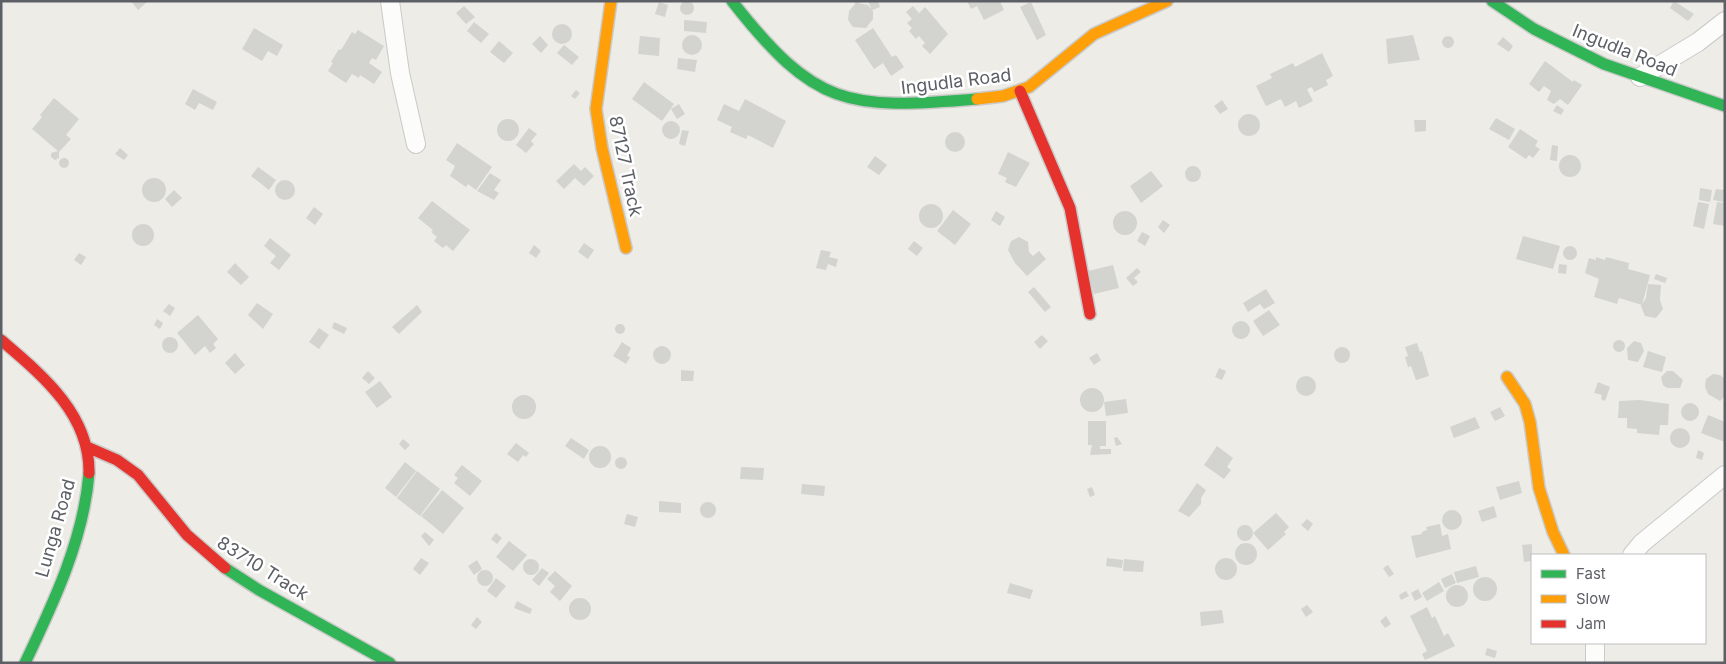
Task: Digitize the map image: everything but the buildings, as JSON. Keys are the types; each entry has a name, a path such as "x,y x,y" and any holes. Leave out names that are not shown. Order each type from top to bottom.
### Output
{"street":[{"path":"390,1 400,74 416,144"},
{"name":"87127 Track","path":"611,1 596,109 602,148 626,248"},
{"name":"Ingudla Road","path":"732,1 753,30 795,74 832,95 892,106 1002,96 1020,91 1034,83 1102,29 1167,1"},
{"name":"Ingudla Road","path":"1492,1 1534,29 1604,64 1725,106"},
{"path":"1640,77 1698,42 1725,20"},
{"path":"1020,91 1070,208 1076,227 1085,297 1090,314"},
{"name":"Lunga Road","path":"1,340 64,400 78,424 87,447 89,474 83,508 68,558 25,663"},
{"path":"1507,377 1525,404 1532,431 1539,488 1553,532 1564,554"},
{"name":"83710 Track","path":"87,447 117,460 138,475 187,535 230,572 390,663"},
{"path":"1633,554 1642,543 1725,475"},
{"path":"1595,644 1595,663"}],"traffic: fast":[{"path":"732,1 761,36 787,63 812,81 837,94 864,101 896,103 977,99"},
{"path":"1492,1 1534,29 1604,64 1725,106"},
{"path":"25,663 66,571 81,522 89,473"},
{"path":"225,568 259,590 390,663"}],"traffic: slow":[{"path":"611,1 596,109 602,148 626,248"},
{"path":"977,99 1003,96 1029,87 1094,34 1167,1"},
{"path":"1507,377 1525,404 1530,422 1539,488 1553,532 1564,554"}],"traffic: jam":[{"path":"1020,91 1070,208 1090,314"},
{"path":"1,340 47,382 72,414 81,432 87,452 89,473"},
{"path":"87,447 117,460 138,475 187,535 225,568"}]}
